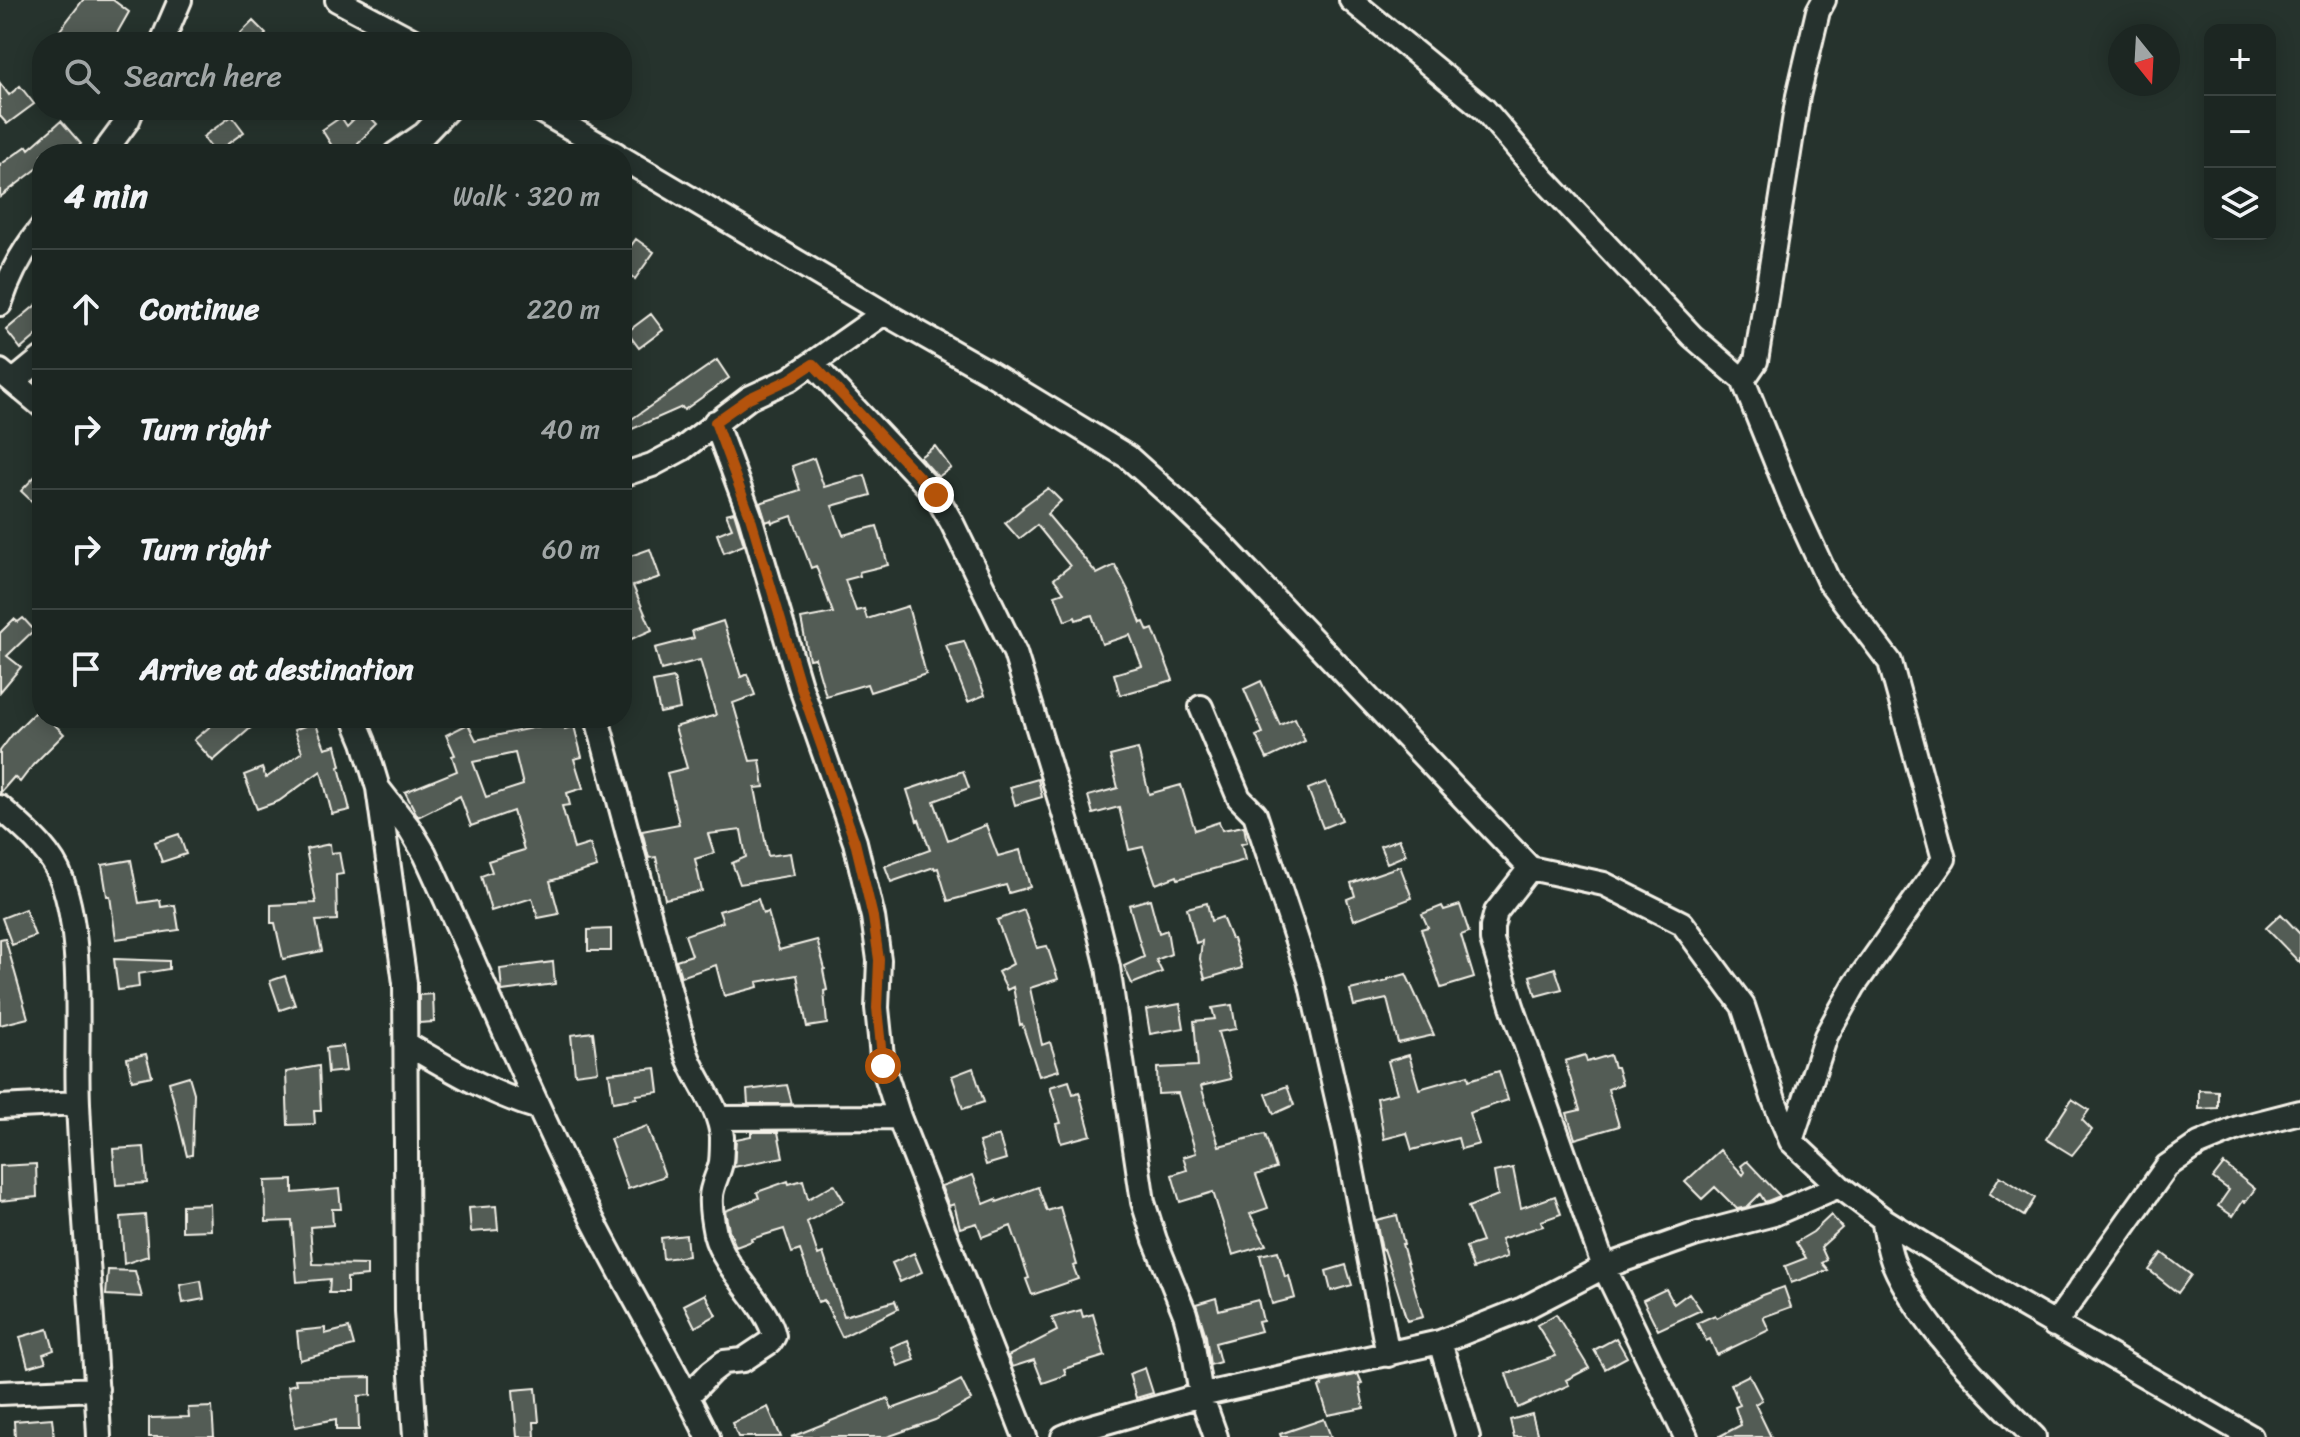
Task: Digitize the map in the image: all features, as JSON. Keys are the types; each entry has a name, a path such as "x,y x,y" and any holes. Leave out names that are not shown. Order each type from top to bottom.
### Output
{"street":[{"path":"166,32 180,0"},
{"path":"337,0 397,32"},
{"path":"1351,0 1484,109 1542,177 1692,336 1743,380 1792,502 1828,580 1890,662 1944,859 1854,986 1833,1023 1791,1141"},
{"path":"1743,380 1756,361 1798,96 1818,11 1824,0"},
{"path":"110,144 128,120"},
{"path":"410,144 437,120"},
{"path":"556,120 598,144"},
{"path":"632,164 1128,457 1221,543 1530,868 1604,884 1682,923 1743,1006 1791,1141 1839,1186 1883,1219 2054,1325 2251,1437"},
{"path":"0,304 12,272 32,240"},
{"path":"632,472 682,449 749,398 790,379 884,313"},
{"path":"32,363 7,376 32,397"},
{"path":"813,364 936,495 1015,653 1095,915 1108,967 1143,1202 1185,1314 1201,1395 1216,1437"},
{"path":"715,422 750,516 800,685 855,842 873,917 879,960 877,1008 883,1066 899,1117 1025,1437"},
{"path":"1201,707 1239,798 1255,814 1310,980 1343,1123 1388,1355"},
{"path":"358,728 378,788 405,983 407,1311 415,1437"},
{"path":"600,728 686,1052 693,1072 710,1097 718,1118 722,1137 721,1160 710,1196 716,1237 737,1276 768,1320 774,1336 743,1360 724,1362 688,1396"},
{"path":"378,788 425,854 582,1201 708,1437"},
{"path":"0,807 48,853 63,880 68,902 75,950 78,1103 99,1437"},
{"path":"1530,868 1496,912 1492,940 1517,1021 1604,1267 1686,1437"},
{"path":"405,1043 506,1099 539,1108"},
{"path":"0,1107 78,1103"},
{"path":"2054,1325 2167,1166 2199,1144 2238,1128 2300,1112"},
{"path":"718,1118 899,1117"},
{"path":"1063,1437 1201,1395 1440,1342 1523,1309 1604,1267 1694,1235 1774,1214 1839,1186"},
{"path":"1883,1219 1893,1261 1920,1309 1974,1377 2034,1437"},
{"path":"1440,1342 1468,1437"},
{"path":"0,1393 97,1389"}],"building":[{"path":"83,0 113,0 129,12 118,32 59,32"},
{"path":"253,21 264,32 242,32"},
{"path":"0,83 9,95 20,86 32,105 7,124 0,116"},
{"path":"226,120 235,120 244,132 227,144 208,144 203,137"},
{"path":"337,120 343,120 347,126 353,120 373,120 377,124 359,144 331,144 322,130"},
{"path":"61,121 81,144 35,144"},
{"path":"27,146 29,149 32,146 32,173 0,197 0,165"},
{"path":"636,239 654,252 635,279 632,277 632,244"},
{"path":"32,308 32,340 21,349 6,330"},
{"path":"651,314 663,330 639,348 632,339 632,328"},
{"path":"717,360 729,378 684,410 682,407 632,429 632,419"},
{"path":"935,446 951,468 938,477 920,457"},
{"path":"814,458 824,487 865,475 871,495 832,506 843,535 877,526 888,565 859,572 860,576 845,580 856,611 864,609 867,619 908,606 926,674 870,692 867,684 826,696 815,658 809,659 801,619 833,613 816,566 811,568 792,516 766,522 760,503 800,490 792,466"},
{"path":"32,479 32,501 21,491"},
{"path":"1048,488 1061,501 1047,514 1097,574 1115,565 1141,623 1144,622 1148,631 1153,629 1173,680 1120,695 1114,674 1142,666 1130,635 1102,644 1092,615 1065,621 1055,595 1064,592 1054,579 1070,566 1037,525 1019,539 1005,523"},
{"path":"734,512 744,545 724,553 717,534 732,528 726,514"},
{"path":"650,549 660,577 633,586 652,630 632,639 632,555"},
{"path":"23,618 32,632 7,656 21,667 0,692 0,633 14,619 18,622"},
{"path":"723,621 741,677 747,674 755,695 733,703 750,761 760,760 764,787 755,788 768,856 790,853 794,875 740,884 732,863 746,857 741,830 708,834 714,853 695,859 702,891 665,899 656,857 649,858 642,831 679,824 667,773 687,768 675,727 716,715 700,660 661,670 655,648 694,638 692,631"},
{"path":"964,641 985,695 968,702 946,645"},
{"path":"674,678 680,709 660,713 653,682"},
{"path":"1261,681 1280,725 1295,718 1305,741 1267,759 1256,736 1263,733 1244,689"},
{"path":"32,715 32,728 58,728 64,734 20,782 14,777 0,793 0,751"},
{"path":"208,728 251,728 213,761 194,740"},
{"path":"317,728 325,748 336,745 350,810 332,814 321,771 279,801 257,809 244,775 262,768 266,778 302,752 294,730"},
{"path":"460,728 470,728 476,740 532,728 575,728 582,757 574,759 583,788 567,793 570,805 562,806 574,849 590,844 597,867 550,881 559,914 538,918 532,898 491,911 481,876 492,872 488,861 524,850 513,811 471,826 460,796 418,817 405,792 457,771 452,756 455,755 446,735","holes":["515,753 523,785 486,797 473,762"]},
{"path":"1138,749 1149,794 1181,785 1195,830 1219,822 1222,830 1244,826 1247,843 1241,844 1245,860 1156,884 1143,847 1129,850 1119,807 1093,814 1088,796 1118,788 1110,756"},
{"path":"963,771 969,788 934,801 948,840 986,825 998,856 1020,850 1030,887 1009,893 1006,885 948,901 938,868 891,882 885,866 930,850 907,790"},
{"path":"1038,779 1042,797 1015,805 1010,787"},
{"path":"1326,782 1342,820 1323,828 1308,789"},
{"path":"179,834 186,854 162,862 155,842"},
{"path":"1399,839 1406,855 1387,863 1380,846"},
{"path":"330,844 331,853 339,852 343,874 336,875 337,920 316,921 322,951 283,959 275,923 271,923 271,905 316,903 306,849"},
{"path":"131,860 139,903 160,900 161,907 175,905 179,930 116,939 102,865"},
{"path":"1400,866 1412,898 1354,920 1347,899 1355,896 1351,883"},
{"path":"758,899 763,914 768,912 779,950 817,940 825,969 827,1024 807,1027 797,975 757,982 758,987 724,996 716,965 681,977 676,960 692,955 685,935 723,922 719,911"},
{"path":"1150,899 1159,933 1167,930 1171,954 1156,960 1162,972 1132,984 1124,966 1144,957 1129,905"},
{"path":"1207,903 1211,921 1222,917 1242,968 1205,979 1200,959 1202,941 1196,943 1187,908"},
{"path":"1460,905 1469,932 1461,935 1474,978 1441,988 1421,929 1428,927 1422,914 1442,906 1444,910"},
{"path":"25,909 35,936 12,945 2,918"},
{"path":"1024,910 1037,948 1047,946 1058,979 1030,988 1042,1045 1050,1042 1059,1070 1039,1076 1020,1025 1013,987 1007,990 998,972 1013,964 997,920"},
{"path":"2281,914 2300,934 2300,963 2266,928"},
{"path":"611,929 611,951 588,951 588,930"},
{"path":"5,938 28,1018 0,1025 0,939"},
{"path":"114,959 169,961 169,969 138,974 139,987 118,990"},
{"path":"553,962 555,984 502,991 500,969"},
{"path":"1555,968 1562,989 1536,996 1530,976"},
{"path":"1406,974 1434,1035 1398,1043 1387,999 1354,1006 1350,990"},
{"path":"285,976 295,1005 280,1010 270,981"},
{"path":"433,994 434,1022 419,1023 419,995"},
{"path":"1180,1004 1184,1028 1150,1034 1146,1010"},
{"path":"1232,1005 1236,1029 1218,1032 1231,1079 1201,1086 1219,1146 1265,1134 1276,1168 1256,1175 1268,1208 1250,1214 1266,1245 1233,1255 1213,1192 1180,1202 1172,1175 1187,1170 1183,1157 1196,1153 1178,1093 1158,1094 1157,1068 1198,1066 1194,1021 1215,1019 1212,1008"},
{"path":"593,1032 598,1071 575,1074 571,1035"},
{"path":"343,1046 346,1071 328,1073 326,1048"},
{"path":"146,1054 152,1076 132,1080 127,1058"},
{"path":"1409,1055 1419,1089 1468,1075 1469,1080 1499,1071 1508,1100 1469,1113 1479,1144 1461,1149 1458,1138 1412,1150 1407,1133 1384,1139 1377,1098 1397,1093 1388,1061"},
{"path":"1585,1055 1587,1062 1610,1055 1614,1067 1617,1067 1622,1084 1608,1089 1619,1126 1575,1139 1567,1113 1580,1110 1565,1061"},
{"path":"319,1066 321,1111 314,1111 315,1124 288,1125 286,1072"},
{"path":"656,1068 659,1092 613,1102 609,1073"},
{"path":"973,1068 984,1102 963,1109 952,1076"},
{"path":"189,1076 194,1093 192,1155 187,1156 169,1082"},
{"path":"1069,1081 1073,1094 1079,1092 1091,1135 1061,1143 1056,1124 1061,1123 1050,1087"},
{"path":"787,1085 792,1104 748,1104 747,1090"},
{"path":"1287,1086 1294,1105 1274,1114 1266,1094"},
{"path":"2199,1090 2218,1091 2218,1108 2199,1109"},
{"path":"2072,1099 2089,1110 2082,1120 2092,1130 2072,1155 2046,1139"},
{"path":"647,1126 665,1176 628,1189 610,1139"},
{"path":"751,1132 778,1132 783,1157 734,1167 736,1139 751,1136"},
{"path":"999,1136 1006,1159 986,1165 979,1142"},
{"path":"144,1147 147,1183 116,1185 113,1149"},
{"path":"1720,1150 1743,1175 1745,1172 1741,1166 1747,1161 1780,1196 1765,1202 1760,1194 1747,1207 1737,1209 1715,1187 1702,1199 1685,1182"},
{"path":"36,1164 37,1197 0,1201 0,1166"},
{"path":"2224,1164 2255,1189 2233,1216 2218,1206 2229,1190 2213,1178"},
{"path":"1513,1168 1521,1208 1555,1196 1561,1214 1541,1221 1543,1226 1501,1239 1507,1257 1473,1269 1466,1247 1482,1242 1468,1207 1498,1195 1494,1172"},
{"path":"973,1175 984,1204 1038,1187 1047,1211 1060,1207 1077,1265 1073,1266 1078,1279 1032,1295 1011,1226 982,1237 977,1223 960,1228 954,1204 949,1206 941,1186"},
{"path":"2000,1176 2035,1198 2024,1216 1989,1194"},
{"path":"293,1180 293,1193 339,1189 341,1209 332,1209 333,1225 310,1227 313,1264 367,1265 367,1276 347,1278 347,1293 329,1293 330,1279 297,1282 292,1221 266,1222 265,1181"},
{"path":"803,1180 808,1199 834,1184 844,1201 807,1222 818,1255 823,1253 844,1316 895,1301 898,1309 842,1337 824,1300 818,1302 800,1250 792,1253 784,1229 736,1247 729,1230 725,1211 759,1198 757,1192 788,1181 789,1184"},
{"path":"210,1204 211,1230 182,1231 182,1205"},
{"path":"496,1206 498,1230 471,1232 469,1208"},
{"path":"145,1215 148,1256 124,1264 121,1217"},
{"path":"1397,1215 1423,1317 1407,1321 1382,1250 1376,1220"},
{"path":"1831,1215 1842,1228 1821,1247 1827,1260 1822,1263 1828,1270 1791,1283 1785,1266 1806,1258 1796,1242 1813,1232"},
{"path":"686,1235 688,1256 663,1259 661,1238"},
{"path":"1278,1251 1295,1298 1272,1304 1260,1255"},
{"path":"914,1253 922,1272 900,1282 892,1263"},
{"path":"2162,1253 2191,1275 2178,1293 2149,1270"},
{"path":"1346,1265 1352,1285 1331,1291 1326,1271"},
{"path":"108,1270 135,1271 142,1297 106,1295"},
{"path":"201,1281 204,1299 183,1303 180,1285"},
{"path":"1784,1287 1791,1307 1763,1317 1769,1330 1717,1355 1710,1339 1706,1341 1697,1323 1715,1315 1717,1318"},
{"path":"1666,1289 1674,1304 1689,1293 1701,1310 1658,1330 1643,1300"},
{"path":"705,1294 716,1315 695,1327 684,1305"},
{"path":"1216,1298 1219,1310 1258,1300 1263,1321 1258,1322 1261,1331 1215,1343 1220,1362 1210,1365 1206,1336 1196,1304"},
{"path":"1081,1310 1083,1317 1093,1314 1105,1356 1064,1369 1066,1375 1043,1383 1034,1360 1012,1367 1008,1356 1057,1331 1052,1318"},
{"path":"1556,1314 1589,1368 1566,1380 1569,1385 1518,1408 1506,1374 1556,1356 1537,1325"},
{"path":"325,1328 325,1334 349,1328 354,1346 300,1360 297,1331"},
{"path":"48,1329 54,1350 43,1354 46,1362 28,1367 20,1337"},
{"path":"1616,1338 1627,1357 1605,1369 1594,1350"},
{"path":"908,1340 915,1360 898,1366 891,1347"},
{"path":"1145,1368 1153,1393 1136,1398 1129,1374"},
{"path":"1358,1374 1364,1408 1328,1415 1319,1387 1321,1383"},
{"path":"1749,1375 1762,1400 1755,1404 1771,1437 1718,1437 1741,1425 1735,1407 1740,1405 1731,1384"},
{"path":"371,1377 371,1395 358,1396 359,1430 336,1430 336,1419 295,1427 288,1386 296,1384 295,1379"},
{"path":"961,1380 971,1400 935,1420 887,1437 791,1437 888,1398 892,1409"},
{"path":"536,1388 539,1422 534,1422 535,1437 517,1437 513,1390"},
{"path":"212,1407 214,1437 149,1437 149,1418 189,1417 188,1408"},
{"path":"768,1407 781,1437 738,1437 732,1423"},
{"path":"1532,1414 1538,1437 1514,1437 1510,1420"},
{"path":"52,1418 54,1437 15,1437 14,1421"},
{"path":"1324,1419 1331,1437 1281,1437 1280,1434"}],"route":[{"path":"883,1066 877,1008 879,960 873,917 855,842 800,685 750,516 715,422 749,398 790,379 813,364 936,495"}]}
